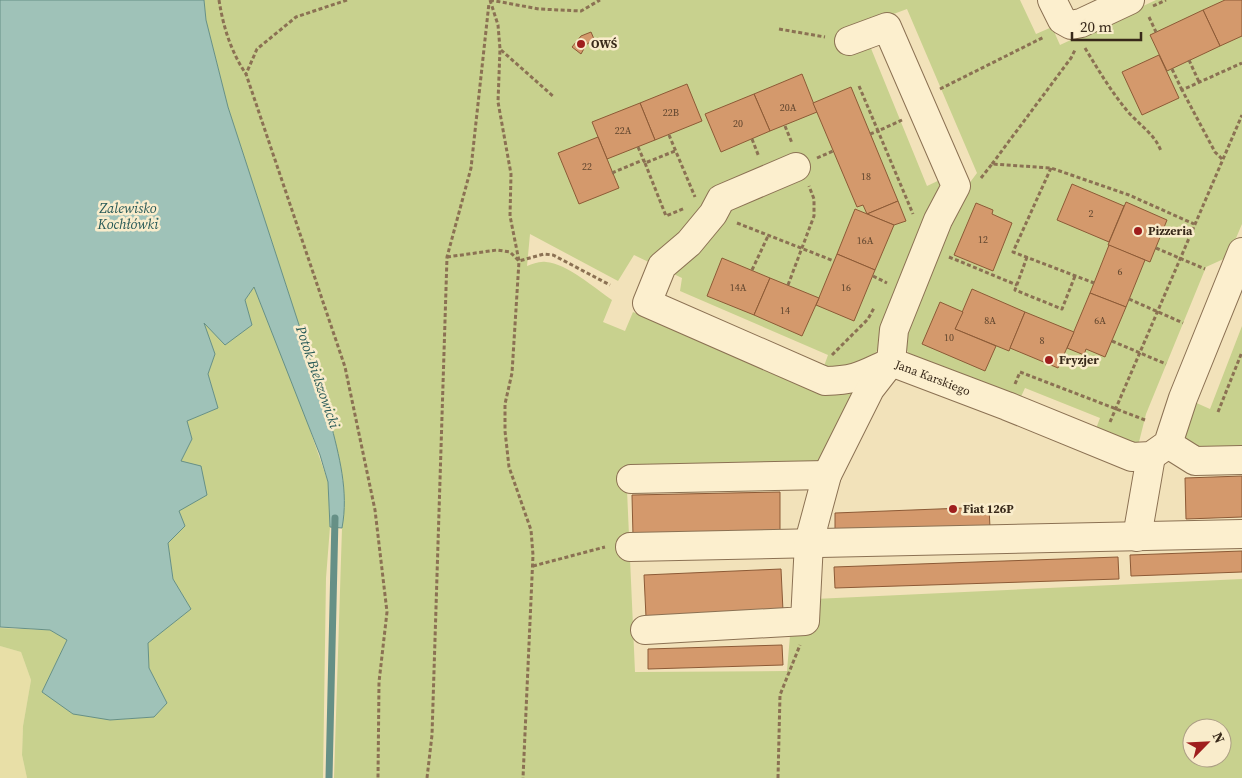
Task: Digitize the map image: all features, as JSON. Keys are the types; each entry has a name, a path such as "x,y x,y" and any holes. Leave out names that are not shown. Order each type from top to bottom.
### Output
{"street":[{"path":"1069,21 1130,0"},
{"path":"645,630 805,621 809,542 827,475 870,389 891,362 894,330 938,220 956,186 887,27 849,41"},
{"name":"Jana Karskiego","path":"796,167 721,199 713,214 688,243 662,266 647,303 825,381 863,377 891,362 1007,406 1132,457 1160,450"},
{"path":"1137,537 1160,450 1242,252"},
{"path":"1160,450 1195,461 1242,460"},
{"path":"631,479 827,475"},
{"path":"630,547 1242,534"}],"path":[{"path":"218,0 227,35 238,63 246,74 345,367 375,510 387,612 379,682 378,778"},
{"path":"246,74 256,49 296,17 346,0"},
{"path":"490,0 539,9 581,11 600,0"},
{"path":"490,0 498,25 500,49 498,102 511,174 510,216 519,261 512,373 505,404 505,431 509,467 531,530 533,566 523,778"},
{"path":"427,778 432,735 446,257 471,168 490,0"},
{"path":"870,134 917,114 929,96 1051,33 1069,21"},
{"path":"1069,21 1109,88 1130,114 1157,140 1161,151"},
{"path":"977,182 1071,58 1069,21"},
{"path":"779,29 849,41"},
{"path":"500,49 554,97"},
{"path":"1190,60 1199,82"},
{"path":"1182,90 1242,63"},
{"path":"1172,69 1215,152 1222,159"},
{"path":"859,86 913,214 910,223"},
{"path":"1101,444 1242,115"},
{"path":"638,147 666,216 691,206"},
{"path":"612,173 675,150"},
{"path":"992,164 1051,168 1129,195 1194,224"},
{"path":"788,285 811,227 815,205 801,165 796,167"},
{"path":"1051,168 1013,252 1094,283"},
{"path":"752,270 768,236"},
{"path":"1156,248 1205,269"},
{"path":"446,257 497,250 510,252 519,261"},
{"path":"519,261 544,254 553,255 610,285"},
{"path":"942,254 1017,285"},
{"path":"1027,257 1015,290 1062,309 1075,276"},
{"path":"881,288 888,273"},
{"path":"1129,299 1183,323"},
{"path":"814,376 868,319 876,303"},
{"path":"1112,340 1166,364"},
{"path":"1218,412 1242,352"},
{"path":"1005,382 1014,386 1020,372 1145,420"},
{"path":"533,566 617,545 630,547"},
{"path":"778,778 780,695 798,652 805,621"}],"shaded area":[{"path":"0,646 21,652 31,680 23,726 22,755 27,778 0,778"}],"green space":[{"path":"204,0 1020,0 1036,34 1052,27 1060,45 1156,0 1242,0 1242,224 1228,257 1206,267 1146,414 1138,446 1094,434 1100,418 1025,388 1018,403 910,356 901,339 968,185 977,173 907,9 845,32 870,46 927,186 944,178 933,219 878,349 869,363 823,369 828,355 680,291 682,278 634,255 618,281 530,234 527,266 541,262 554,263 580,277 612,300 603,322 625,331 633,312 818,391 860,393 822,465 627,490 635,672 787,671 793,600 1242,579 1242,778 334,778 344,514 342,474 330,420 228,107 206,20"},
{"path":"254,287 301,404 328,482 330,527 326,578 323,778 27,778 22,755 23,726 31,680 21,652 0,646 0,628 50,630 67,640 42,692 110,720 154,717 167,703 149,668 148,642 191,609 173,579 168,543 185,526 179,512 181,461 192,439 187,421 218,408 208,374 215,354 203,321 225,344 252,325 245,300"},
{"path":"1242,326 1242,450 1197,452 1180,439 1192,401 1210,409"}],"water":[{"name":"Zalewisko Kochłówki","path":"0,0 204,0 206,20 228,107 330,420 340,460 344,487 342,528 330,527 328,482 320,455 254,287 245,300 252,325 225,345 204,323 215,354 208,374 218,408 187,421 192,439 181,461 201,466 207,495 179,511 185,526 168,543 173,579 191,609 148,643 149,668 167,703 154,717 110,720 73,714 42,692 67,640 50,630 0,627"}],"building":[{"path":"1225,0 1242,0 1242,36 1220,46 1203,10"},
{"path":"1203,10 1220,46 1167,71 1150,35"},
{"name":"OWŚ","path":"591,32 594,39 586,45 581,54 572,47 581,36"},
{"path":"1159,55 1179,98 1142,115 1122,72"},
{"path":"802,74 817,112 770,131 754,94"},
{"path":"687,84 702,121 655,140 640,103"},
{"path":"851,87 898,201 867,214 863,205 857,207 813,103"},
{"path":"754,94 770,131 721,152 705,114"},
{"path":"640,103 655,140 607,159 592,122"},
{"path":"598,137 619,188 579,204 558,153"},
{"path":"1072,184 1124,206 1109,242 1057,220"},
{"path":"898,201 906,221 894,225 867,214"},
{"path":"1126,202 1167,220 1150,262 1108,245"},
{"path":"976,203 993,210 992,214 1012,223 993,271 954,255"},
{"path":"855,209 894,225 875,270 837,254"},
{"path":"1109,245 1145,260 1126,307 1090,293"},
{"path":"837,254 875,270 854,321 816,305"},
{"path":"722,258 770,278 754,315 707,296"},
{"path":"770,278 819,298 802,336 754,315"},
{"path":"972,289 1025,312 1009,351 955,329"},
{"path":"1090,293 1126,307 1105,357 1086,349 1084,355 1067,348"},
{"path":"940,302 963,312 955,329 996,346 985,371 922,344"},
{"path":"1025,312 1074,332 1058,368 1010,348"},
{"path":"1242,476 1242,517 1186,519 1185,478"},
{"path":"780,492 780,533 633,536 632,495"},
{"path":"989,507 990,528 835,534 835,513"},
{"path":"1242,551 1242,572 1131,576 1130,555"},
{"path":"1118,557 1119,579 835,588 834,567"},
{"path":"781,569 783,611 646,617 644,575"},
{"path":"782,645 783,665 648,669 648,649"}],"waterway":[{"name":"Potok Bielszowicki","path":"329,778 335,518"}],"place":[{"name":"OWŚ","path":"581,44"},
{"name":"Pizzeria","path":"1138,231"},
{"name":"Fryzjer","path":"1049,360"},
{"name":"Fiat 126P","path":"953,509"}]}
